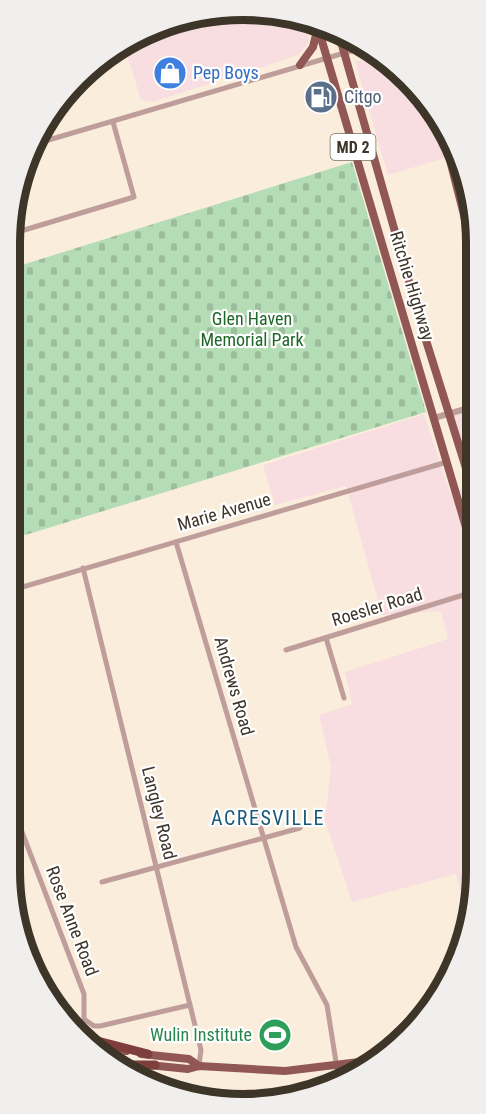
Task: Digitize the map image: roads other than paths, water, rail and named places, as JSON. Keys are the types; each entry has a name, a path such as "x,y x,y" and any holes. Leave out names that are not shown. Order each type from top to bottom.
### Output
{"highway":[{"path":"99,1041 148,1054"},
{"path":"131,1065 154,1065"}],"main road":[{"path":"300,65 313,47 316,31"},
{"name":"Ritchie Highway","path":"320,33 466,527"},
{"name":"Ritchie Highway","path":"341,43 424,334 466,467"},
{"path":"109,1050 189,1059 199,1066"},
{"path":"126,1062 188,1069 199,1066 272,1071 338,1067 357,1063"}],"street":[{"path":"44,141 355,49"},
{"path":"20,231 134,197 113,122"},
{"path":"434,418 466,409"},
{"name":"Marie Avenue","path":"20,588 447,462"},
{"name":"Andrews Road","path":"176,542 300,959 317,984 327,1005 338,1073"},
{"name":"Langley Road","path":"83,568 201,1050 199,1066"},
{"name":"Roesler Road","path":"286,650 466,594"},
{"path":"326,638 344,698"},
{"name":"Rose Anne Road","path":"20,827 84,994 84,1019 94,1026 100,1026 190,1005"},
{"path":"102,882 300,828"},
{"path":"210,1092 230,1094"}],"place":[{"name":"Pep Boys","path":"170,73"},
{"name":"Citgo","path":"321,97"},
{"name":"Wulin Institute","path":"275,1035"}],"district":[{"name":"ACRESVILLE","path":"268,818"}],"park label":[{"name":"Glen Haven Memorial Park","path":"252,329"}]}
